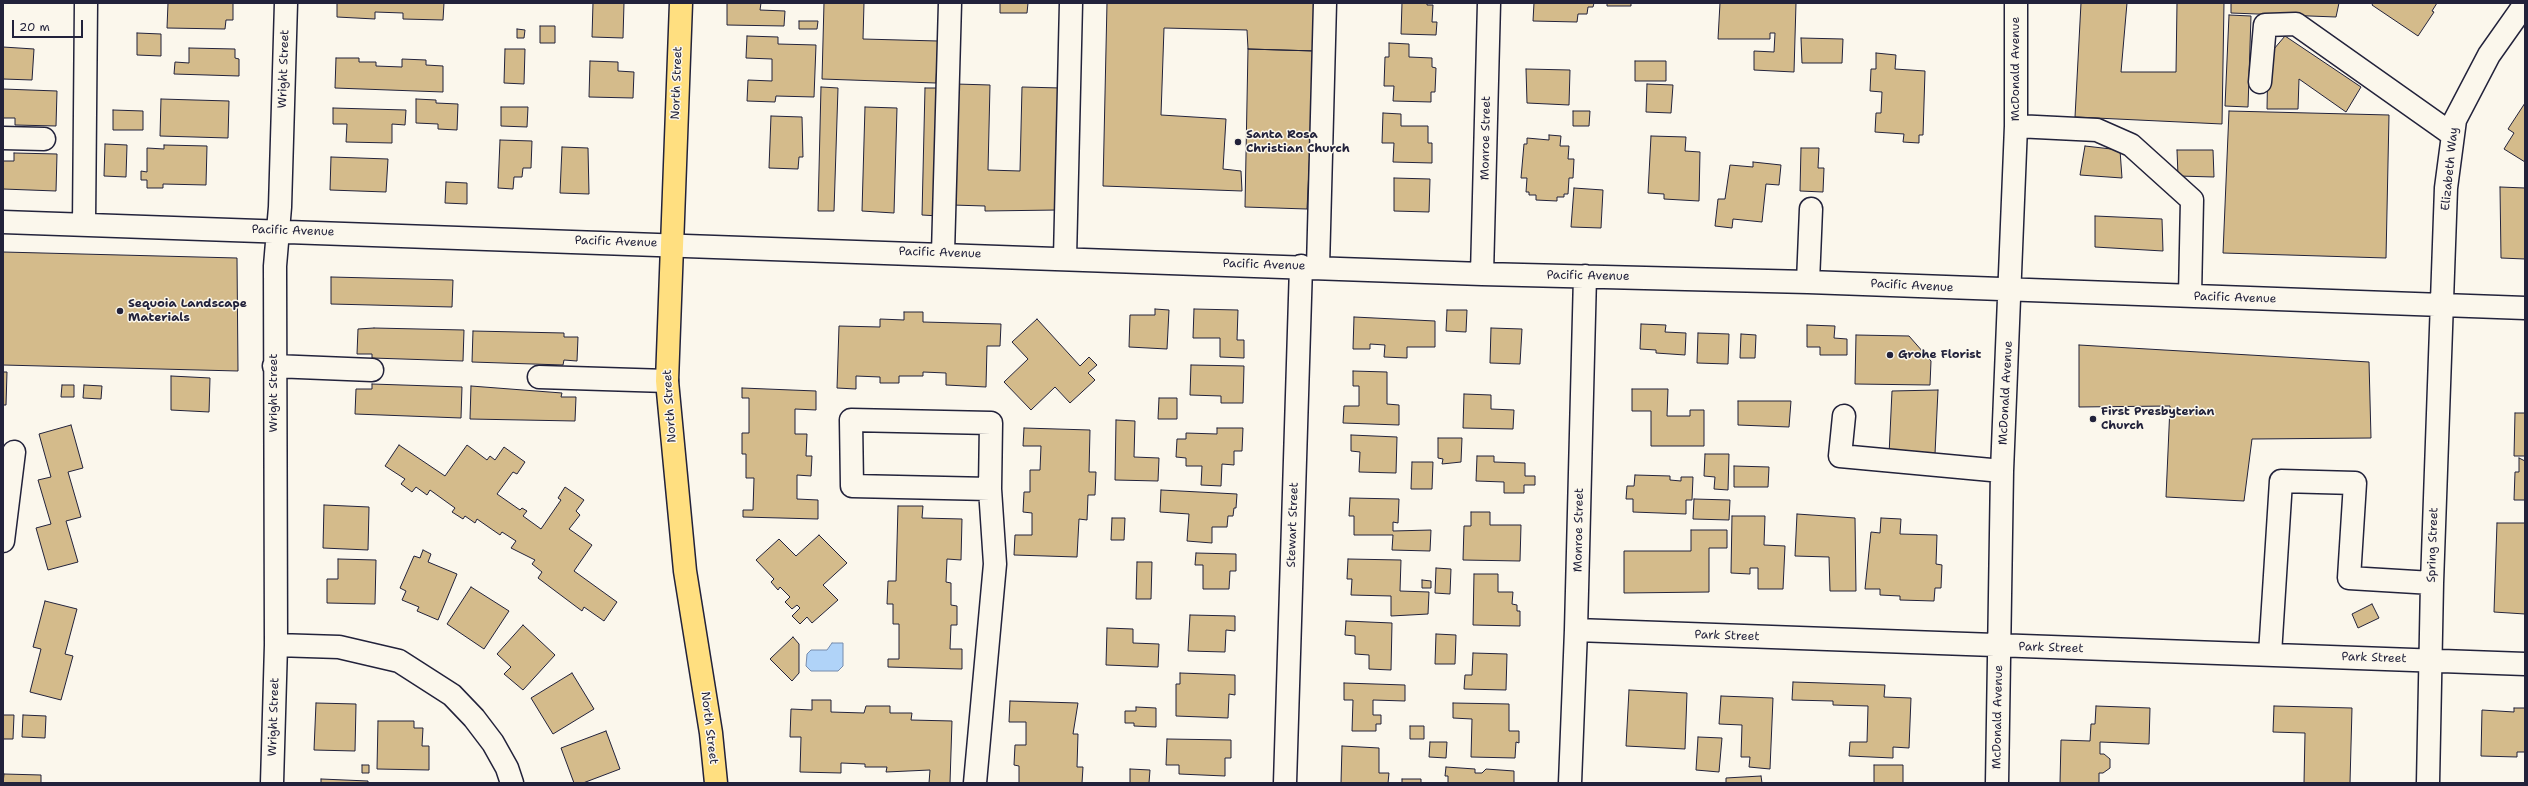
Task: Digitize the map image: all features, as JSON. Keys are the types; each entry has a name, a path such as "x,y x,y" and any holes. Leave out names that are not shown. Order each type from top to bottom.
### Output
{"main road":[{"name":"North Street","path":"680,3 667,382 683,557 711,733 716,783"}],"street":[{"path":"84,223 86,3"},
{"name":"Wright Street","path":"272,783 276,645 274,366 275,266 278,231 286,3"},
{"path":"943,253 950,3"},
{"path":"1065,258 1071,3"},
{"name":"Stewart Street","path":"1285,783 1310,267 1325,3"},
{"name":"Monroe Street","path":"1482,274 1489,3"},
{"name":"McDonald Avenue","path":"1997,783 2002,471 2016,126 2016,3"},
{"name":"Elizabeth Way","path":"2443,306 2446,188 2455,120 2489,55 2523,4"},
{"path":"2260,82 2265,25 2296,24 2453,135"},
{"path":"2016,126 2097,130 2131,145 2192,200 2190,296"},
{"path":"3,138 44,139"},
{"path":"1808,282 1811,209"},
{"name":"Pacific Avenue","path":"3,222 84,223 278,231 943,253 1482,274 1808,282 2525,308"},
{"name":"Monroe Street","path":"1570,783 1576,630 1585,276"},
{"name":"Spring Street","path":"2428,783 2432,583 2443,306"},
{"path":"274,366 372,370"},
{"path":"539,377 667,382"},
{"path":"1844,416 1840,456 2002,471"},
{"path":"975,783 995,564 990,489 991,423 851,420 852,486 990,489"},
{"path":"3,541 14,452"},
{"path":"2270,654 2281,481 2355,483 2349,578 2432,583"},
{"name":"Park Street","path":"1576,630 2000,646 2430,659 2525,664"},
{"path":"276,645 339,647 398,661 452,695 474,718 493,743 507,768 512,783"}],"water":[{"path":"832,643 843,643 843,666 838,671 811,671 806,666 807,654 811,650 827,650"}],"building":[{"path":"168,3 233,3 233,20 226,20 225,29 167,28"},
{"path":"337,3 444,3 443,20 403,19 403,13 375,12 375,19 337,17"},
{"path":"593,3 624,3 623,38 592,37"},
{"path":"727,3 761,3 760,10 785,11 784,26 727,25"},
{"path":"824,3 864,3 863,39 938,41 936,83 822,79"},
{"path":"1000,3 1028,3 1027,13 1000,13"},
{"path":"1107,3 1315,3 1315,51 1248,49 1247,30 1164,28 1161,115 1226,119 1223,169 1241,171 1242,191 1103,186"},
{"path":"1402,3 1427,3 1427,5 1433,5 1432,22 1437,22 1436,35 1401,34"},
{"path":"1534,3 1594,3 1593,7 1588,7 1587,14 1578,14 1577,22 1533,21"},
{"path":"1607,3 1631,3 1631,6 1607,6"},
{"path":"1720,3 1796,3 1794,72 1754,70 1754,51 1774,52 1775,33 1770,33 1770,39 1718,39"},
{"path":"2081,3 2127,3 2121,72 2176,72 2177,3 2224,3 2222,124 2075,117"},
{"path":"2231,3 2339,3 2336,17 2231,13"},
{"path":"2373,3 2437,3 2432,11 2434,12 2418,36 2372,5"},
{"path":"2229,15 2251,16 2248,107 2225,106"},
{"path":"799,21 818,21 817,29 799,29"},
{"path":"540,26 555,26 555,43 540,43"},
{"path":"517,29 525,30 524,38 517,38"},
{"path":"137,33 161,34 161,56 137,55"},
{"path":"747,36 778,37 778,44 816,45 814,97 776,96 775,102 747,101 748,80 772,81 772,59 746,58"},
{"path":"2285,36 2361,87 2346,112 2299,79 2298,109 2267,109 2268,56"},
{"path":"1801,38 1843,39 1842,63 1802,63"},
{"path":"1389,43 1409,44 1409,57 1432,58 1432,67 1436,68 1435,92 1431,92 1431,102 1393,101 1394,86 1384,86 1385,57 1389,57"},
{"path":"3,47 34,49 32,80 3,79"},
{"path":"189,48 235,49 235,58 239,59 239,76 174,74 175,62 189,63"},
{"path":"505,49 525,49 524,84 504,83"},
{"path":"1248,49 1315,51 1307,209 1245,207"},
{"path":"1876,53 1896,55 1895,69 1925,71 1923,135 1919,135 1919,143 1903,142 1904,134 1875,132 1876,113 1881,113 1882,92 1870,91 1871,69 1876,69"},
{"path":"336,58 359,58 359,62 376,62 376,66 402,67 402,59 426,60 426,65 443,66 443,92 335,88"},
{"path":"590,61 618,62 618,71 634,72 633,98 589,97"},
{"path":"1635,61 1666,61 1666,81 1635,81"},
{"path":"1526,69 1570,70 1569,105 1527,103"},
{"path":"956,84 990,85 988,170 1020,171 1022,87 1061,88 1058,210 985,211 985,206 952,205"},
{"path":"1647,84 1673,85 1671,113 1646,112"},
{"path":"821,87 838,88 834,211 818,211"},
{"path":"925,88 942,88 939,216 922,215"},
{"path":"3,89 57,91 56,126 15,125 15,118 3,118"},
{"path":"161,99 229,101 228,138 160,136"},
{"path":"416,99 436,100 436,103 458,104 457,130 438,129 438,124 416,123"},
{"path":"2525,103 2525,162 2504,149 2514,133 2508,129"},
{"path":"501,107 528,107 527,127 501,126"},
{"path":"865,107 897,108 894,213 862,211"},
{"path":"333,108 406,110 405,125 392,124 392,143 346,142 347,124 333,124"},
{"path":"113,110 143,111 143,130 113,130"},
{"path":"1573,111 1590,111 1589,126 1573,126"},
{"path":"2229,111 2389,115 2386,258 2223,253"},
{"path":"1383,113 1401,114 1401,126 1428,126 1428,143 1432,143 1432,163 1393,162 1394,143 1382,143"},
{"path":"771,116 802,117 803,157 799,157 798,169 769,168"},
{"path":"1549,135 1561,136 1560,146 1569,146 1568,159 1574,159 1573,178 1569,178 1568,194 1564,194 1564,197 1557,197 1557,201 1536,200 1536,195 1529,195 1529,192 1526,192 1527,178 1521,178 1524,144 1527,144 1527,138 1549,140"},
{"path":"1651,136 1686,137 1685,151 1700,152 1699,201 1664,199 1664,194 1648,193"},
{"path":"500,140 532,141 531,168 523,168 522,177 514,177 513,189 498,188"},
{"path":"105,144 127,145 126,177 104,176"},
{"path":"164,145 207,146 206,185 163,184 163,188 147,188 147,180 141,180 141,171 147,172 147,148 164,149"},
{"path":"2085,146 2120,150 2122,178 2080,175"},
{"path":"562,147 588,148 589,194 560,193"},
{"path":"1801,148 1819,148 1818,168 1824,168 1823,192 1800,191"},
{"path":"2177,150 2213,150 2214,177 2178,176"},
{"path":"14,153 57,154 56,191 3,189 3,161 14,161"},
{"path":"331,157 388,159 386,192 330,190"},
{"path":"1753,162 1781,165 1779,185 1766,184 1762,222 1733,219 1732,228 1715,226 1718,199 1725,199 1730,165 1753,167"},
{"path":"1394,178 1430,179 1429,212 1394,211"},
{"path":"446,182 467,183 467,204 445,203"},
{"path":"2500,187 2525,188 2525,259 2501,258"},
{"path":"1574,188 1603,190 1601,228 1571,227"},
{"path":"2095,216 2162,219 2163,251 2095,247"},
{"name":"Sequoia Landscape Materials","path":"3,252 237,258 238,371 3,365"},
{"path":"331,277 453,280 452,307 331,304"},
{"path":"1155,309 1169,310 1167,349 1129,347 1130,315 1155,315"},
{"path":"1194,309 1238,310 1237,340 1244,340 1244,358 1220,357 1220,338 1193,338"},
{"path":"1447,310 1467,310 1466,332 1446,331"},
{"path":"904,312 923,312 923,322 1001,324 1000,346 987,346 986,387 946,385 946,373 923,372 923,376 899,376 899,383 880,383 880,377 856,376 856,389 837,388 839,326 880,327 880,319 904,320"},
{"path":"1354,317 1435,321 1435,347 1407,347 1407,358 1384,357 1385,345 1370,344 1370,349 1353,349"},
{"path":"1037,319 1080,366 1089,357 1097,365 1088,373 1095,380 1070,403 1055,387 1031,410 1004,382 1028,359 1012,342"},
{"path":"1641,324 1666,325 1665,332 1686,333 1685,355 1656,353 1656,350 1640,349"},
{"path":"1807,325 1835,326 1834,338 1847,339 1847,355 1820,355 1820,347 1807,347"},
{"path":"1491,328 1522,329 1520,364 1490,363"},
{"path":"358,329 464,330 463,361 372,358 372,354 357,354"},
{"path":"473,331 564,333 564,337 578,337 577,361 564,360 563,365 472,362"},
{"path":"1698,333 1729,334 1728,364 1697,363"},
{"path":"1741,334 1756,335 1755,358 1740,358"},
{"name":"Grohe Florist","path":"1856,335 1909,336 1931,361 1930,385 1855,384"},
{"path":"2079,345 2369,362 2371,438 2252,439 2244,501 2166,497 2170,406 2079,407"},
{"path":"1191,365 1244,366 1243,403 1221,403 1221,396 1190,395"},
{"path":"1353,371 1387,372 1387,404 1399,405 1399,425 1343,423 1344,406 1359,406 1359,386 1353,386"},
{"path":"3,372 7,372 6,405 3,405"},
{"path":"171,376 210,378 209,412 171,410"},
{"path":"372,384 462,387 461,418 355,414 356,389 372,389"},
{"path":"62,385 74,385 74,397 61,397"},
{"path":"84,385 102,386 101,399 83,398"},
{"path":"471,386 562,393 561,397 576,397 575,421 470,419"},
{"path":"742,388 816,391 816,410 795,409 795,434 807,434 806,456 812,456 811,476 797,475 797,499 818,500 818,519 743,517 743,510 753,510 754,478 746,478 746,454 742,454 742,433 749,433 749,398 742,398"},
{"path":"1632,389 1668,389 1667,416 1690,416 1690,410 1704,410 1704,446 1651,446 1651,411 1632,411"},
{"path":"1938,390 1935,454 1889,455 1892,391"},
{"path":"1464,394 1491,395 1491,409 1514,410 1513,429 1463,428"},
{"path":"1159,398 1177,398 1177,419 1158,419"},
{"path":"1738,401 1791,401 1789,427 1738,425"},
{"path":"2515,413 2525,413 2525,456 2514,456"},
{"path":"1116,420 1135,421 1134,457 1159,458 1158,481 1115,480"},
{"path":"71,425 83,468 68,472 81,517 66,521 78,562 48,570 36,528 51,524 38,480 51,477 39,434"},
{"path":"1024,428 1090,430 1089,472 1096,472 1095,495 1088,495 1087,520 1079,519 1077,557 1014,555 1015,535 1032,535 1032,513 1023,512 1024,492 1030,492 1030,470 1040,470 1041,446 1023,446"},
{"path":"1217,428 1243,428 1242,451 1234,451 1234,465 1222,464 1221,486 1201,485 1202,466 1186,466 1186,458 1176,457 1177,439 1186,439 1186,433 1217,434"},
{"path":"1351,435 1397,437 1396,473 1359,472 1360,452 1351,451"},
{"path":"1438,438 1462,438 1461,462 1442,464 1443,459 1438,458"},
{"path":"399,445 445,476 467,445 487,460 490,456 495,460 504,447 525,462 517,474 513,472 497,494 520,510 522,508 527,511 523,516 541,529 561,500 558,498 565,487 584,500 576,511 580,515 569,529 592,545 574,571 617,602 604,621 584,607 582,611 538,578 542,572 532,564 535,560 511,548 516,541 502,532 500,535 477,519 475,523 465,516 463,519 452,512 455,508 430,490 427,495 416,487 412,492 401,484 405,479 385,466"},
{"path":"1705,454 1729,454 1728,490 1714,489 1715,477 1704,476"},
{"path":"1477,456 1494,456 1494,462 1525,463 1525,476 1535,476 1535,485 1524,485 1524,493 1504,493 1504,482 1476,481"},
{"path":"2519,458 2525,461 2525,500 2514,500 2515,472 2519,472"},
{"path":"1412,462 1433,462 1432,489 1411,489"},
{"path":"1734,466 1769,467 1768,487 1734,487"},
{"path":"1635,475 1670,476 1670,480 1681,481 1681,477 1693,477 1692,500 1686,500 1686,514 1633,512 1633,499 1626,499 1627,486 1634,486"},
{"path":"1161,490 1237,494 1236,508 1234,508 1233,516 1228,516 1227,527 1212,527 1212,543 1187,541 1189,514 1160,512"},
{"path":"1350,498 1399,499 1398,523 1393,522 1393,531 1431,530 1430,551 1392,550 1393,535 1354,535 1354,516 1349,516"},
{"path":"1694,499 1730,500 1729,520 1693,519"},
{"path":"324,505 369,507 368,550 323,548"},
{"path":"898,506 923,506 922,518 962,519 961,560 947,559 946,582 951,583 951,605 957,606 957,625 951,625 950,649 962,649 962,669 888,667 888,659 899,659 899,624 893,624 893,604 887,604 888,581 896,581"},
{"path":"1471,512 1490,512 1490,525 1521,525 1520,561 1463,560 1464,526 1471,526"},
{"path":"1797,514 1855,518 1856,591 1830,591 1829,557 1795,556"},
{"path":"1732,516 1765,516 1764,545 1785,546 1783,589 1758,589 1758,568 1750,568 1750,574 1731,573"},
{"path":"1112,518 1125,518 1124,540 1111,540"},
{"path":"1881,518 1901,519 1900,534 1937,535 1936,564 1942,565 1941,588 1935,588 1934,601 1900,600 1900,596 1880,595 1880,589 1865,589 1871,532 1880,533"},
{"path":"2497,523 2525,523 2525,614 2494,612"},
{"path":"1691,530 1727,530 1727,548 1709,548 1709,592 1624,593 1624,551 1691,551"},
{"path":"819,535 847,563 823,585 838,600 812,623 807,617 800,624 792,616 800,608 797,605 792,609 785,602 790,597 780,587 778,590 771,582 774,579 756,560 779,539 796,556"},
{"path":"423,550 431,554 428,562 457,574 438,620 417,611 419,607 402,600 406,591 400,588 414,556 420,558"},
{"path":"1196,553 1236,554 1236,571 1230,571 1229,589 1203,589 1203,565 1195,565"},
{"path":"338,559 376,560 375,604 327,603 327,579 338,579"},
{"path":"1348,559 1401,560 1400,591 1429,592 1428,614 1391,616 1391,596 1351,595 1352,579 1347,579"},
{"path":"1137,562 1152,562 1151,599 1136,599"},
{"path":"1436,568 1451,569 1450,594 1435,593"},
{"path":"1474,574 1498,574 1498,592 1513,592 1512,604 1517,605 1517,611 1520,611 1520,626 1473,625"},
{"path":"1422,580 1431,581 1431,588 1422,588"},
{"path":"471,587 509,611 484,649 447,624"},
{"path":"45,601 77,609 65,654 73,656 61,700 30,692 41,649 33,647"},
{"path":"2372,604 2379,618 2358,628 2352,614"},
{"path":"1190,615 1235,616 1235,631 1226,630 1225,652 1188,651"},
{"path":"1346,621 1392,623 1391,670 1369,669 1369,655 1355,654 1355,636 1345,635"},
{"path":"523,625 555,655 523,690 504,674 511,667 497,654"},
{"path":"1107,628 1133,629 1133,643 1159,644 1158,667 1106,665"},
{"path":"1436,634 1456,635 1455,664 1435,664"},
{"path":"793,637 799,644 799,673 792,681 770,659"},
{"path":"1473,653 1507,654 1506,690 1464,689 1465,675 1472,675"},
{"path":"572,673 594,709 553,734 531,698"},
{"path":"1180,673 1235,675 1235,695 1229,694 1228,718 1176,716 1176,684 1180,684"},
{"path":"1793,682 1885,685 1884,697 1911,698 1909,748 1893,747 1893,758 1849,756 1850,742 1867,742 1868,706 1833,705 1833,701 1792,700"},
{"path":"1344,683 1405,685 1405,701 1373,700 1373,715 1381,715 1381,724 1376,724 1376,731 1352,731 1353,700 1344,700"},
{"path":"1629,690 1687,693 1685,749 1626,746"},
{"path":"1721,696 1773,698 1770,769 1749,767 1750,757 1741,757 1742,725 1719,724"},
{"path":"812,700 831,700 831,712 864,713 866,706 890,706 890,713 912,713 911,720 952,721 950,783 929,783 930,770 886,772 887,767 865,767 865,764 841,763 841,773 800,772 801,737 790,737 791,709 812,710"},
{"path":"1010,701 1078,703 1073,734 1078,734 1077,767 1083,767 1082,783 1019,783 1019,766 1014,765 1015,745 1026,745 1026,722 1009,722"},
{"path":"316,703 356,704 355,751 314,750"},
{"path":"1453,703 1509,704 1509,731 1519,731 1519,743 1516,742 1515,758 1471,757 1472,719 1453,718"},
{"path":"2096,706 2150,708 2149,744 2100,742 2100,754 2104,754 2110,759 2110,768 2103,773 2099,773 2099,783 2060,783 2061,740 2090,741 2091,724 2095,724"},
{"path":"2274,706 2352,708 2350,783 2304,783 2305,733 2273,732"},
{"path":"1136,707 1156,708 1156,727 1134,726 1134,723 1125,723 1125,711 1136,711"},
{"path":"2514,708 2525,708 2525,752 2517,752 2517,757 2481,756 2482,710 2514,712"},
{"path":"3,715 14,715 13,739 3,739"},
{"path":"23,715 46,716 45,738 22,737"},
{"path":"378,721 414,721 414,728 423,728 422,746 429,746 429,770 377,769"},
{"path":"1410,726 1424,726 1424,739 1410,739"},
{"path":"606,731 620,769 583,783 574,783 561,748"},
{"path":"1698,737 1722,738 1719,772 1696,770"},
{"path":"1167,739 1231,740 1231,758 1225,758 1225,776 1179,774 1179,765 1166,765"},
{"path":"1430,742 1447,742 1446,758 1429,757"},
{"path":"1342,746 1379,748 1379,773 1389,773 1388,783 1341,783"},
{"path":"362,765 369,765 369,773 362,773"},
{"path":"1874,765 1903,765 1903,783 1874,783"},
{"path":"1446,767 1475,769 1475,773 1482,773 1486,769 1514,771 1514,783 1448,783 1448,776 1445,776"},
{"path":"1130,769 1150,770 1149,783 1130,783"},
{"path":"4,774 41,775 41,783 3,783"},
{"path":"1761,776 1762,783 1726,783 1726,778"},
{"path":"321,779 368,781 368,783 321,783"},
{"path":"1402,779 1421,779 1421,783 1402,783"}],"place":[{"name":"Santa Rosa Christian Church","path":"1238,142"},
{"name":"Sequoia Landscape Materials","path":"120,311"},
{"name":"Grohe Florist","path":"1890,355"},
{"name":"First Presbyterian Church","path":"2093,419"}]}
